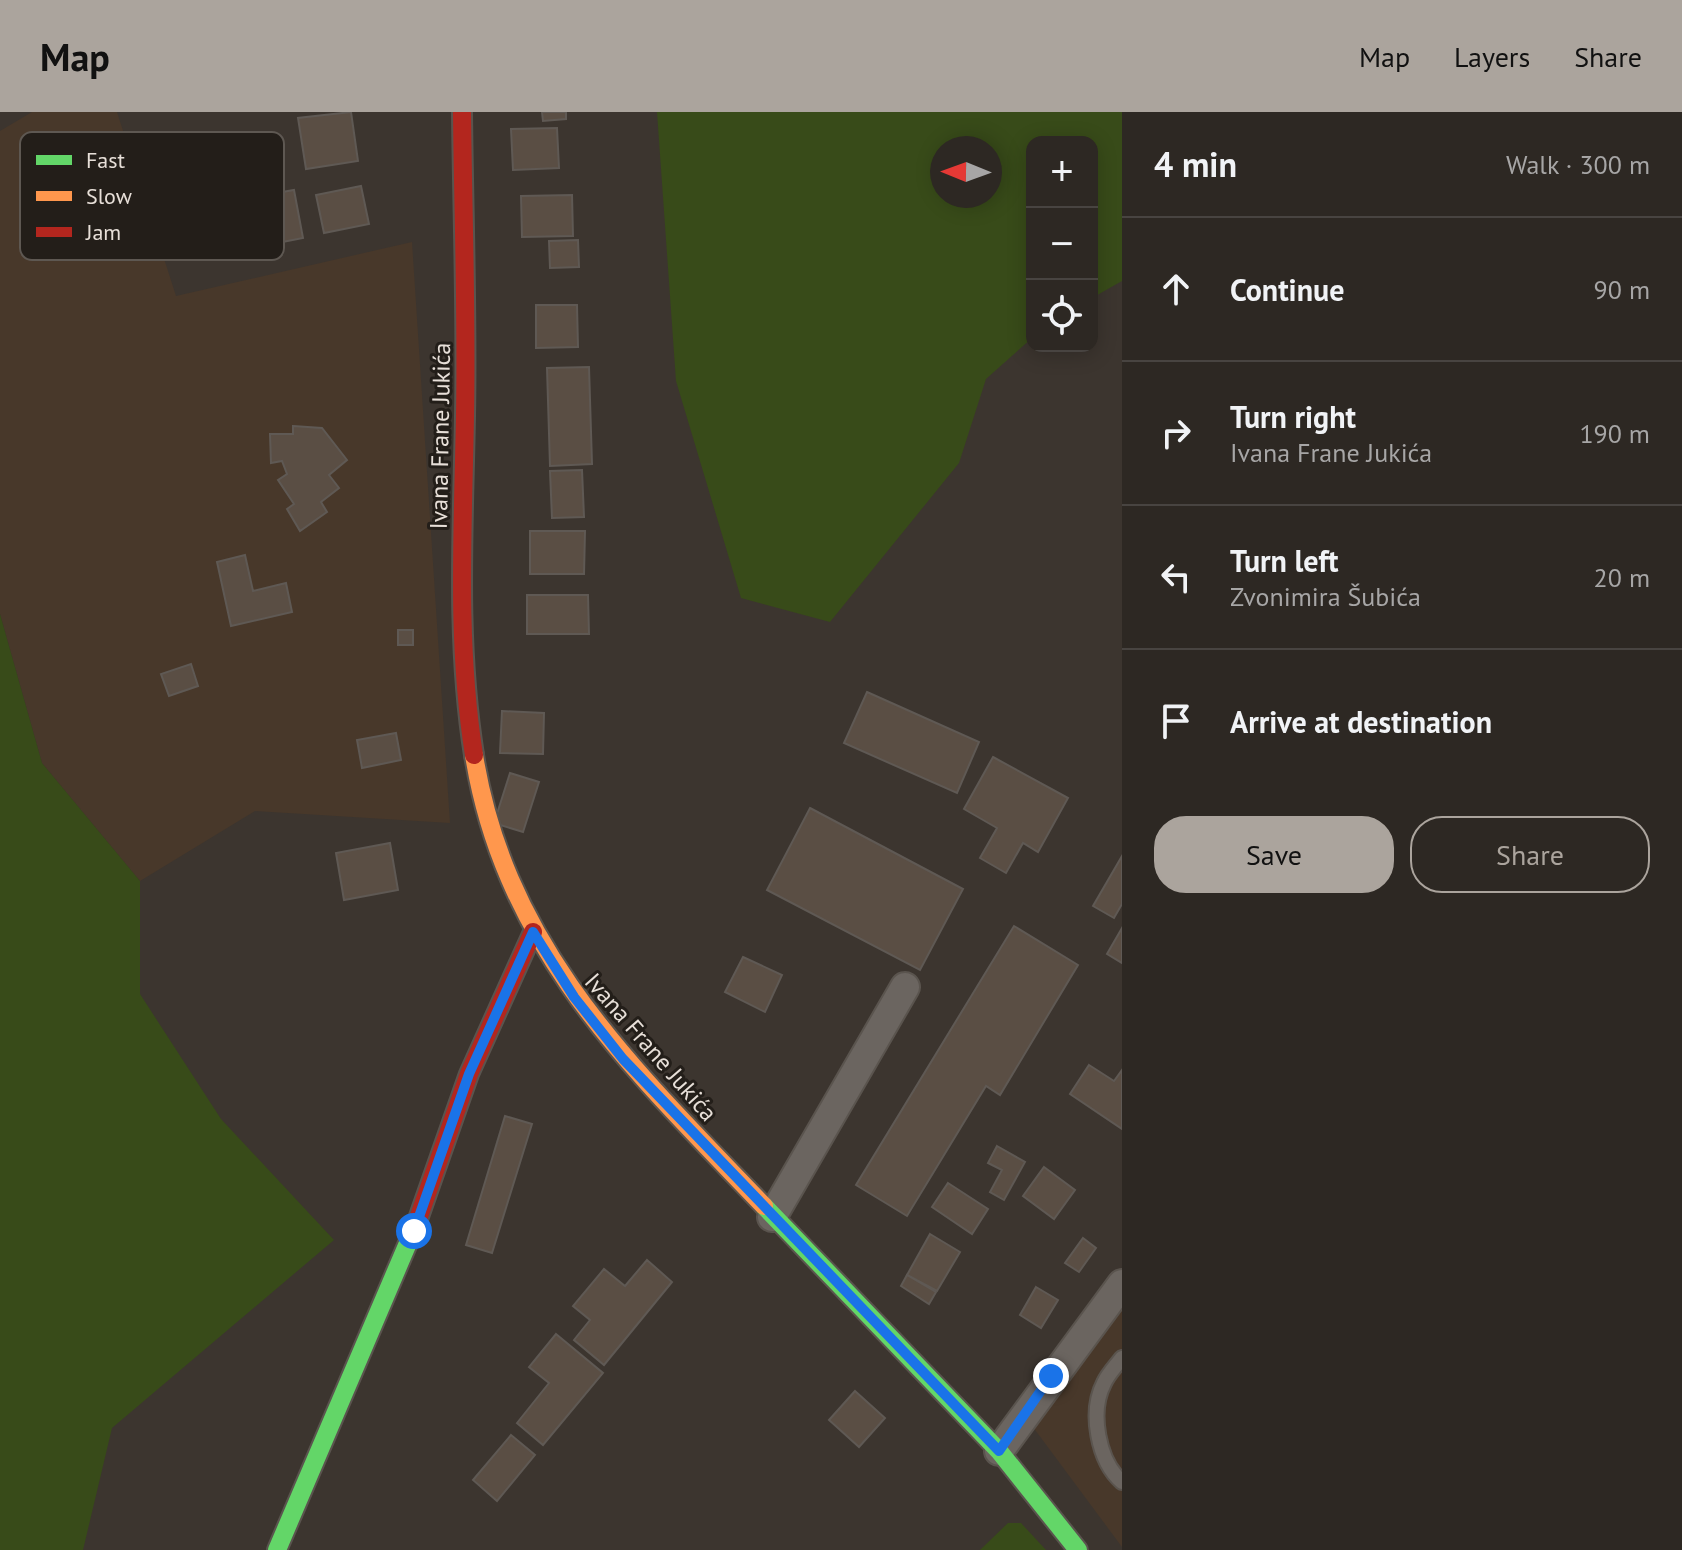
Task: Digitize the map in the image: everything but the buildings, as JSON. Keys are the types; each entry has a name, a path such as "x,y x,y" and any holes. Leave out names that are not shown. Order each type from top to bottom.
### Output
{"street":[{"name":"Ivana Frane Jukića","path":"462,112 465,375 463,660 474,762 492,832 512,889 533,932 574,997 623,1059 999,1451 1078,1550"},
{"path":"277,1550 414,1231 469,1074 533,932"},
{"path":"772,1217 905,987"},
{"path":"999,1451 1122,1284"}],"lane":[{"path":"1122,1358 1102,1385 1097,1432 1112,1473 1122,1482"}],"shaded area":[{"path":"32,112 117,112 123,132 20,132 20,260 164,260 176,296 412,242 450,823 255,811 140,881 42,763 0,614 0,131"},
{"path":"1122,1287 1122,1547 1027,1419"}],"green space":[{"path":"657,112 1122,112 1122,281 1098,295 1098,136 1026,136 1026,343 986,379 959,463 830,622 741,598 676,381"},
{"path":"0,614 42,763 140,881 140,994 221,1119 334,1240 112,1428 83,1550 0,1550"},
{"path":"1008,1523 1021,1523 1046,1550 980,1550"}],"traffic: fast":[{"path":"764,1206 999,1451 1078,1550"},
{"path":"277,1550 417,1222"}],"traffic: slow":[{"path":"474,755 490,825 514,889 545,948 582,1003 623,1055 764,1206"}],"traffic: jam":[{"path":"462,112 466,340 463,628 474,755"},
{"path":"417,1222 469,1074 533,932"}],"route":[{"path":"414,1231 469,1074 533,932 574,997 623,1059 999,1451 1051,1376"}]}
